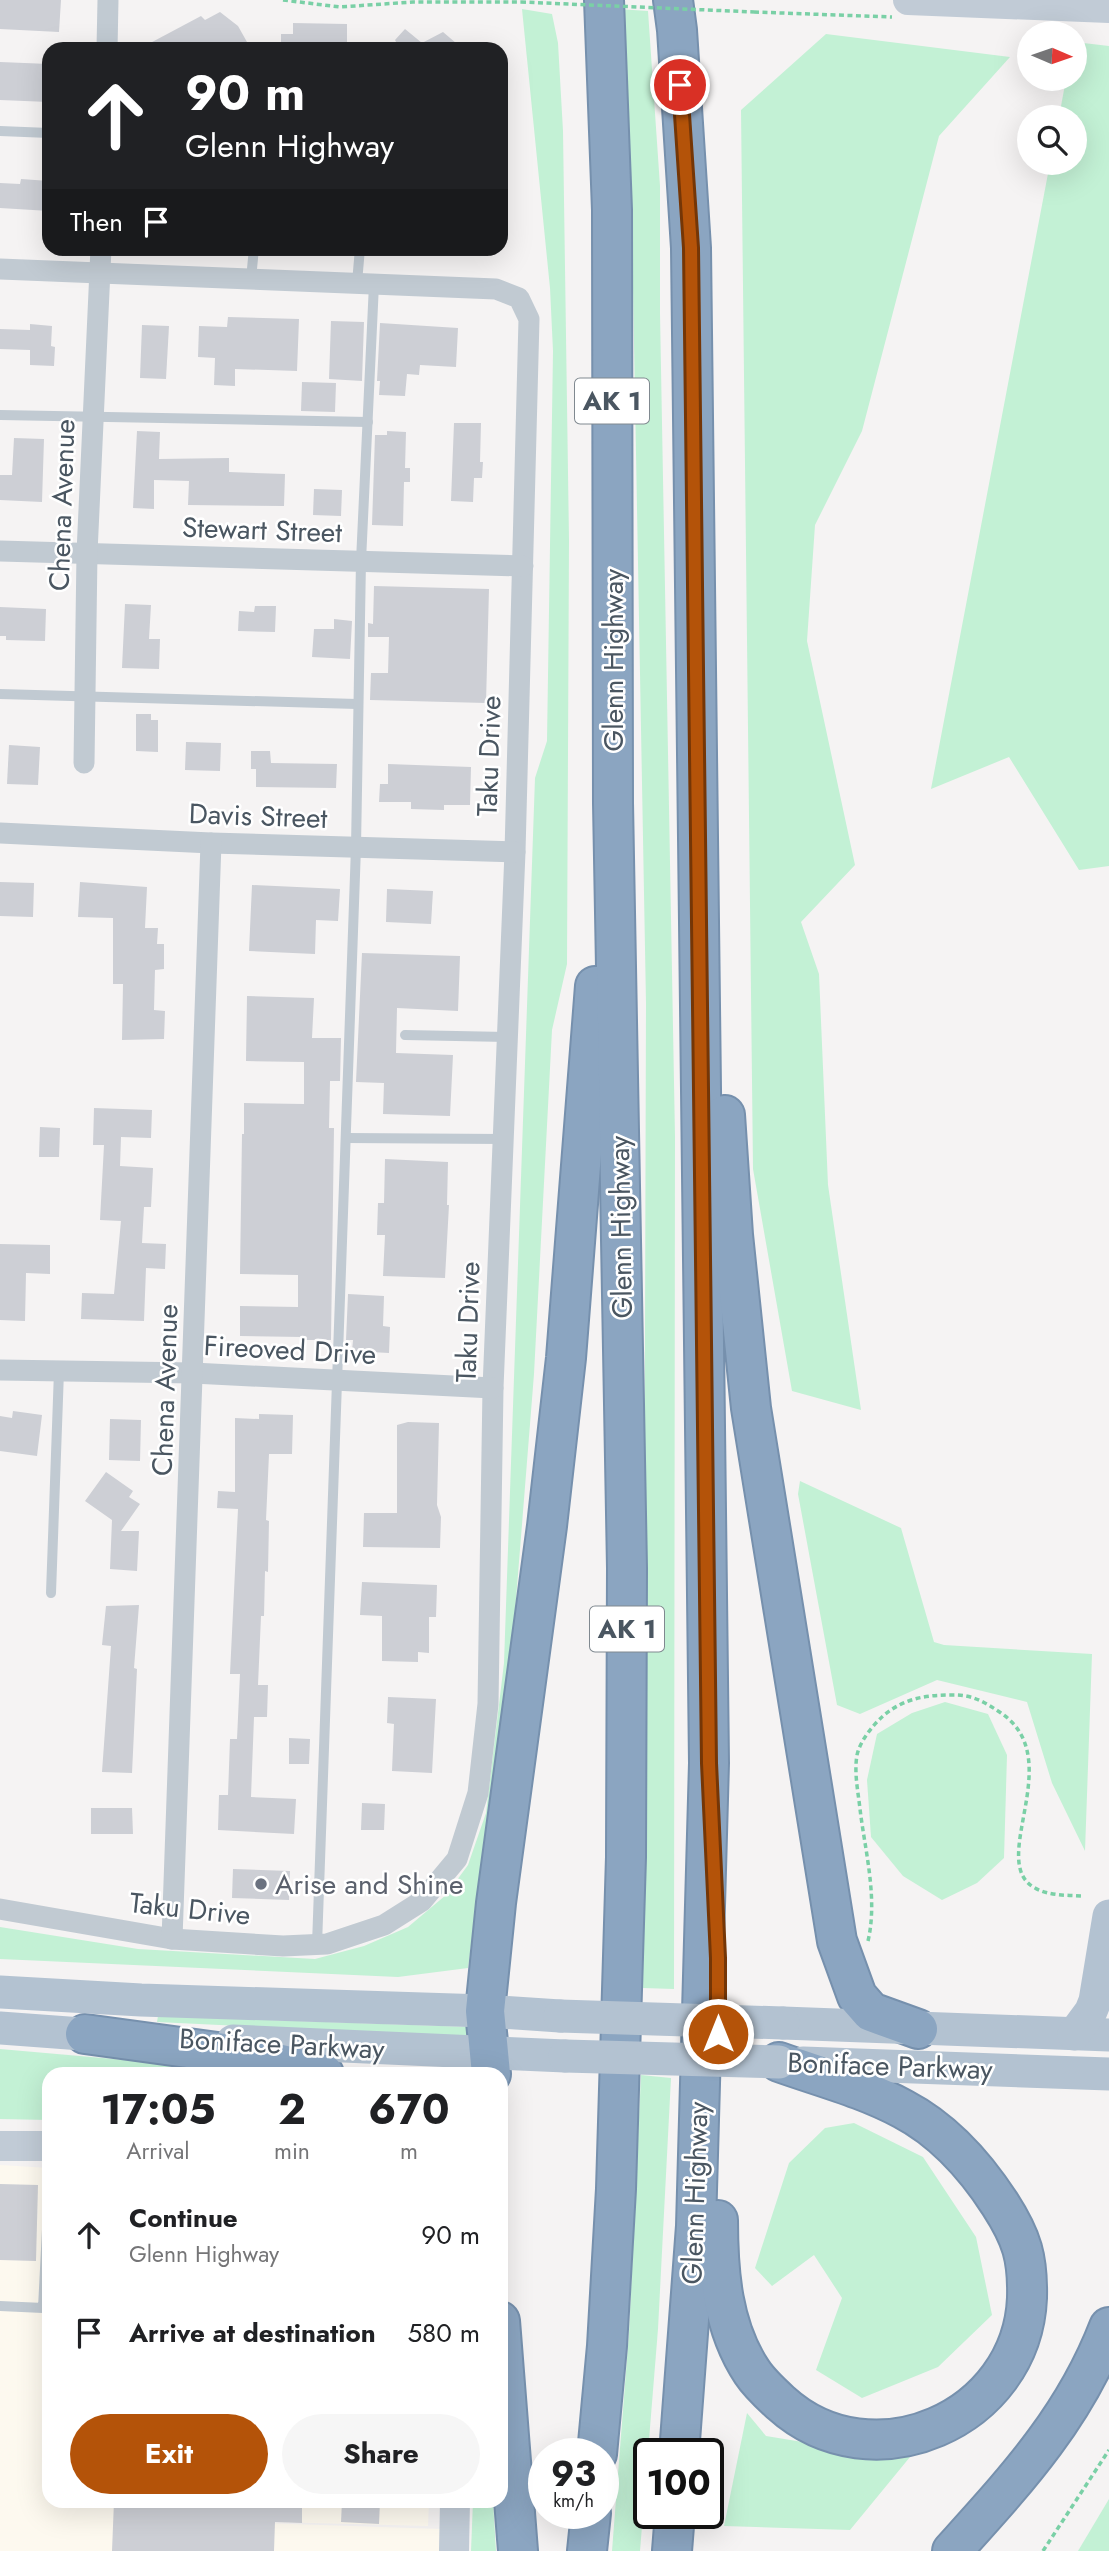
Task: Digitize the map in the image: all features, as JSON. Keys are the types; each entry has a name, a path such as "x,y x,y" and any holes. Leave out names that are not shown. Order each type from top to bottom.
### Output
{"highway":[{"name":"Glenn Highway","path":"598,2438 616,2189 626,1857 627,1554 613,803 612,210 604,0"},
{"name":"Glenn Highway","path":"673,0 691,248 709,1763 696,2226 680,2438"},
{"path":"695,688 733,1235 751,1408 837,1941 857,1996 871,2012 918,2029"},
{"path":"491,2064 485,2011 496,1903 547,1526 565,1358 593,1003 613,803"},
{"path":"709,1763 718,1958 718,2247 722,2287 733,2336 752,2372 764,2388 791,2412 823,2429 860,2438 894,2440 943,2425 965,2412 989,2391 1010,2361 1017,2345 1024,2326 1027,2287 1026,2267 1018,2232 985,2180 947,2141 926,2124 904,2109 867,2092 779,2062"},
{"path":"85,2034 246,2056 294,2067"},
{"path":"952,2551 1026,2467 1064,2418 1096,2361 1109,2327"},
{"path":"508,2434 517,2551"},
{"path":"587,2551 589,2529"},
{"path":"672,2551 674,2529"}],"main road":[{"path":"1074,2034 1091,2011 1095,2000 1108,1916"},
{"name":"Boniface Parkway","path":"0,1992 141,2000 1109,2035"},
{"name":"Boniface Parkway","path":"0,2028 491,2064 565,2056 1109,2074"}],"street":[{"path":"107,42 108,0"},
{"path":"908,0 1109,8"},
{"name":"Chena Avenue","path":"84,763 87,553 101,256"},
{"path":"0,270 366,283"},
{"name":"Taku Drive","path":"0,1909 172,1938 284,1946 327,1944 384,1925 422,1901 457,1859 478,1793 488,1704 493,1388 514,852 529,319 519,298 496,289 366,283"},
{"name":"Stewart Street","path":"0,551 523,566"},
{"name":"Davis Street","path":"0,833 211,843 514,852"},
{"name":"Chena Avenue","path":"172,1938 211,843"},
{"name":"Fireoved Drive","path":"0,1370 193,1373 493,1388"},
{"path":"1096,1901 1108,1916 1109,1947"},
{"path":"0,2146 42,2146"},
{"path":"454,2551 455,2508"}],"lane":[{"path":"0,131 42,133"},
{"path":"251,279 253,256"},
{"path":"317,1945 356,848 361,561 368,422 366,283 361,256"},
{"path":"0,415 368,422"},
{"path":"0,694 357,704"},
{"path":"405,1035 507,1037"},
{"path":"346,1138 503,1139"},
{"path":"51,1593 59,1371"},
{"path":"0,2306 42,2308"}],"path":[{"path":"283,0 340,7 413,2 521,2 754,12"},
{"path":"849,1977 863,1958 872,1908 856,1783 858,1753 874,1724 896,1705 922,1696 957,1695 980,1700 1006,1717 1027,1744 1030,1772 1017,1856 1020,1873 1032,1887 1050,1894 1096,1901"},
{"path":"1043,2551 1109,2451"}],"shaded area":[{"path":"0,2165 42,2168 42,2508 429,2508 428,2526 87,2517 441,2529 440,2551 0,2551"}],"green space":[{"path":"522,9 552,14 558,43 563,131 569,540 567,964 552,1030 534,1374 513,1637 468,1968 398,1977 0,1959 0,1927 138,1949 315,1959 364,1946 408,1927 446,1895 468,1865 486,1813 504,1663 535,778 547,741 553,351 550,288"},
{"path":"618,9 648,11 660,186 675,1137 674,1989 643,1988 646,1003 633,288"},
{"path":"826,34 1010,57 939,136 862,431 815,525 807,641 855,865 801,922 819,974 828,1185 861,1410 792,1391 753,1169 741,110"},
{"path":"1087,43 1109,46 1109,866 1079,870 1009,757 931,789 1048,175 1087,175 1087,105 1061,105 1064,91 1087,91"},
{"path":"800,1481 901,1528 934,1642 944,1645 1092,1654 1085,1851 1052,1783 1027,1702 937,1680 860,1714 837,1705 798,1494"},
{"path":"945,1702 988,1714 1007,1755 1004,1858 977,1883 942,1900 903,1876 871,1837 867,1780 877,1734 912,1713"},
{"path":"158,2016 470,2027 471,2031 467,2037 157,2022"},
{"path":"0,2049 182,2067 42,2067 42,2120 0,2119"},
{"path":"641,2075 671,2078 658,2329 649,2438 633,2438 633,2529 642,2529 640,2551 612,2551 614,2529 619,2529 619,2461 629,2333"},
{"path":"854,2123 923,2157 976,2237 992,2315 938,2367 862,2398 816,2370 842,2298 814,2255 772,2286 755,2268 789,2163 825,2128"},
{"path":"747,2413 766,2436 910,2457 850,2530 724,2526"},
{"path":"1109,2499 1109,2551 1078,2551"},
{"path":"473,2508 493,2508 496,2551 471,2551"}],"building":[{"path":"0,0 61,0 59,32 0,29"},
{"path":"220,12 238,26 247,42 152,42 201,16 205,20"},
{"path":"293,23 347,24 347,42 281,42 281,34 293,34"},
{"path":"405,29 421,42 396,42"},
{"path":"443,32 455,42 424,42"},
{"path":"0,62 42,64 42,102 0,100"},
{"path":"21,179 42,180 42,211 0,208 0,183 20,184"},
{"path":"228,317 299,319 297,371 235,369 235,386 214,385 215,358 198,357 199,326 227,327"},
{"path":"331,321 364,322 362,381 329,379"},
{"path":"380,323 458,328 456,367 420,365 419,375 407,374 405,396 379,395 380,381 377,381"},
{"path":"30,324 52,326 54,366 30,365 30,350 0,349 0,329 30,330"},
{"path":"142,325 169,326 166,379 140,378"},
{"path":"302,382 336,383 335,412 301,411"},
{"path":"454,423 481,423 482,478 474,478 473,502 451,501"},
{"path":"137,431 160,432 159,459 229,458 229,472 285,474 284,506 188,505 189,481 154,480 154,509 133,508"},
{"path":"387,431 406,432 405,468 410,468 410,482 404,482 403,526 372,525 375,435 387,435"},
{"path":"14,438 44,439 42,502 0,500 0,475 12,475"},
{"path":"314,489 342,490 341,516 313,515"},
{"path":"374,586 489,589 486,703 370,700 371,673 388,673 389,637 368,637 368,623 373,624"},
{"path":"125,604 151,605 149,639 160,639 159,669 122,668"},
{"path":"255,606 276,606 275,632 238,631 239,611 254,612"},
{"path":"0,607 46,609 45,641 6,640 6,636 0,636"},
{"path":"334,619 352,621 350,659 312,657 314,629 334,629"},
{"path":"136,714 151,714 151,720 158,720 158,752 136,751"},
{"path":"186,742 221,743 220,771 185,770"},
{"path":"9,745 40,747 38,785 7,784"},
{"path":"251,751 270,751 271,763 337,764 336,788 256,787 256,769 251,769"},
{"path":"388,764 471,767 470,805 444,805 444,810 411,809 411,802 379,802 380,784 388,784"},
{"path":"0,882 34,883 33,917 0,916"},
{"path":"80,882 147,887 145,928 158,928 157,944 164,944 164,969 155,970 154,1010 165,1011 164,1039 122,1040 123,984 113,984 113,918 78,917"},
{"path":"252,885 340,889 338,921 316,920 315,954 249,951"},
{"path":"387,889 433,891 431,924 386,922"},
{"path":"362,953 460,956 458,1011 397,1008 396,1053 453,1055 450,1116 383,1114 384,1083 356,1082"},
{"path":"247,996 314,998 312,1038 341,1038 340,1081 330,1081 329,1128 334,1128 331,1340 240,1336 240,1306 298,1307 298,1275 240,1274 244,1103 304,1104 304,1062 246,1061"},
{"path":"94,1108 152,1110 151,1138 121,1137 120,1166 153,1168 151,1207 144,1207 142,1243 166,1244 165,1269 146,1268 144,1321 81,1319 82,1293 114,1294 121,1221 100,1220 104,1145 93,1145"},
{"path":"40,1127 60,1128 59,1157 39,1157"},
{"path":"385,1159 448,1162 449,1205 445,1278 383,1276 385,1235 377,1235 378,1203 384,1203"},
{"path":"0,1244 50,1245 50,1274 26,1273 25,1321 0,1320"},
{"path":"348,1294 384,1296 383,1326 390,1327 389,1353 352,1351 353,1340 346,1340"},
{"path":"13,1411 42,1415 37,1456 0,1451 0,1416 12,1418"},
{"path":"259,1414 293,1415 292,1454 269,1454 266,1520 269,1521 268,1572 265,1571 258,1685 268,1685 267,1717 254,1717 251,1797 296,1799 294,1834 218,1830 219,1795 228,1795 230,1739 237,1739 240,1674 230,1674 238,1509 217,1508 218,1491 235,1492 235,1418 259,1419"},
{"path":"110,1419 141,1420 140,1461 109,1460"},
{"path":"408,1422 439,1423 437,1505 441,1517 440,1548 363,1547 364,1513 397,1513 397,1425"},
{"path":"106,1472 133,1491 129,1497 140,1504 121,1531 139,1531 137,1571 110,1569 112,1520 85,1501"},
{"path":"362,1582 437,1585 436,1617 429,1617 429,1653 418,1652 418,1662 382,1661 382,1616 360,1615"},
{"path":"139,1605 134,1668 137,1669 132,1773 102,1772 111,1646 102,1645 106,1606"},
{"path":"388,1697 436,1699 432,1773 392,1771 394,1724 387,1723"},
{"path":"289,1738 310,1739 309,1764 289,1764"},
{"path":"362,1803 385,1804 384,1830 361,1830"},
{"path":"91,1808 132,1808 133,1834 91,1834"},
{"name":"Arise and Shine","path":"233,1869 290,1871 289,1900 232,1898"},
{"path":"0,2184 38,2185 36,2261 0,2260"},
{"path":"114,2508 302,2508 302,2523 275,2522 274,2551 112,2551"},
{"path":"342,2508 380,2508 379,2524 341,2522"}],"place":[{"name":"Arise and Shine","path":"261,1884"}],"route":[{"path":"680,85 691,248 709,1763 718,1958 718,2034"}]}
